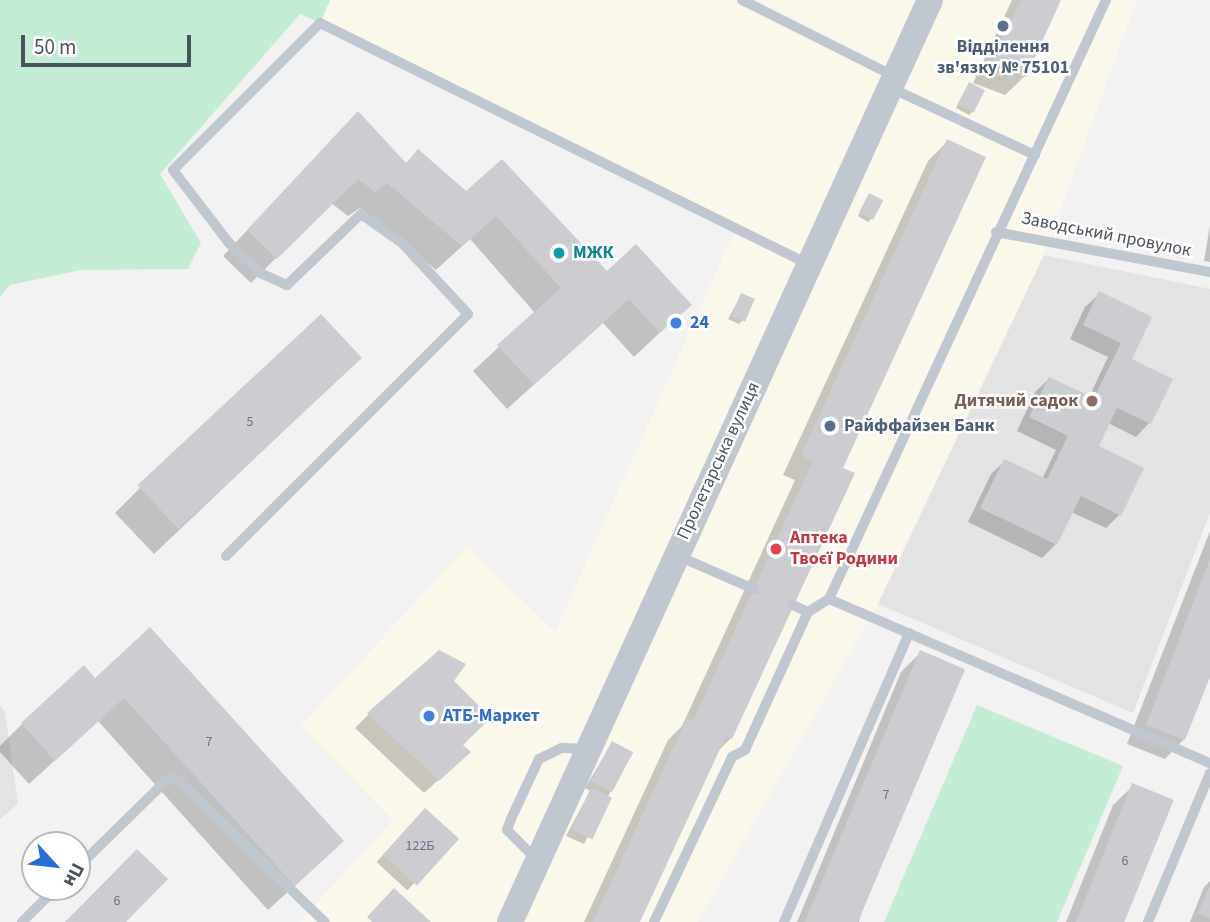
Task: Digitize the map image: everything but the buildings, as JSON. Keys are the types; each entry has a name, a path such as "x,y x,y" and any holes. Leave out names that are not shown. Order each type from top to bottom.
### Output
{"street":[{"name":"Пролетарська вулиця","path":"510,922 930,0"}],"lane":[{"path":"742,0 891,82 1035,155"},
{"path":"654,922 732,757 745,750 808,612 829,599 996,232 1035,155 1106,0"},
{"path":"226,556 468,314 402,243 361,214 287,285 262,274 229,243 173,170 320,23 811,265"},
{"name":"Заводський провулок","path":"996,232 1210,272"},
{"path":"676,555 754,589"},
{"path":"829,599 1210,764"},
{"path":"793,606 808,612"},
{"path":"784,922 909,634"},
{"path":"538,861 507,830 511,819 540,759 562,748 588,749"},
{"path":"1147,922 1210,773"},
{"path":"91,854 172,775 325,922"},
{"path":"22,922 43,901"}],"shaded area":[{"path":"330,0 1137,0 1044,255 878,604 698,922 299,922 393,820 301,726 467,546 555,632 735,230 320,23"},
{"name":"Дитячий садок","path":"1044,255 1210,289 1210,513 1133,713 878,604"},
{"path":"0,705 5,712 18,804 0,819"}],"green space":[{"path":"0,0 330,0 320,23 300,14 160,174 201,243 188,269 81,270 10,285 0,297"},
{"path":"977,705 1123,766 1057,922 884,922"}],"place":[{"name":"Відділення зв'язку № 75101","path":"1003,26"},
{"name":"МЖК","path":"559,253"},
{"name":"24","path":"676,323"},
{"name":"Дитячий садок","path":"1092,401"},
{"name":"Райффайзен Банк","path":"830,426"},
{"name":"Аптека Твоєї Родини","path":"776,549"},
{"name":"АТБ-Маркет","path":"429,716"}]}
